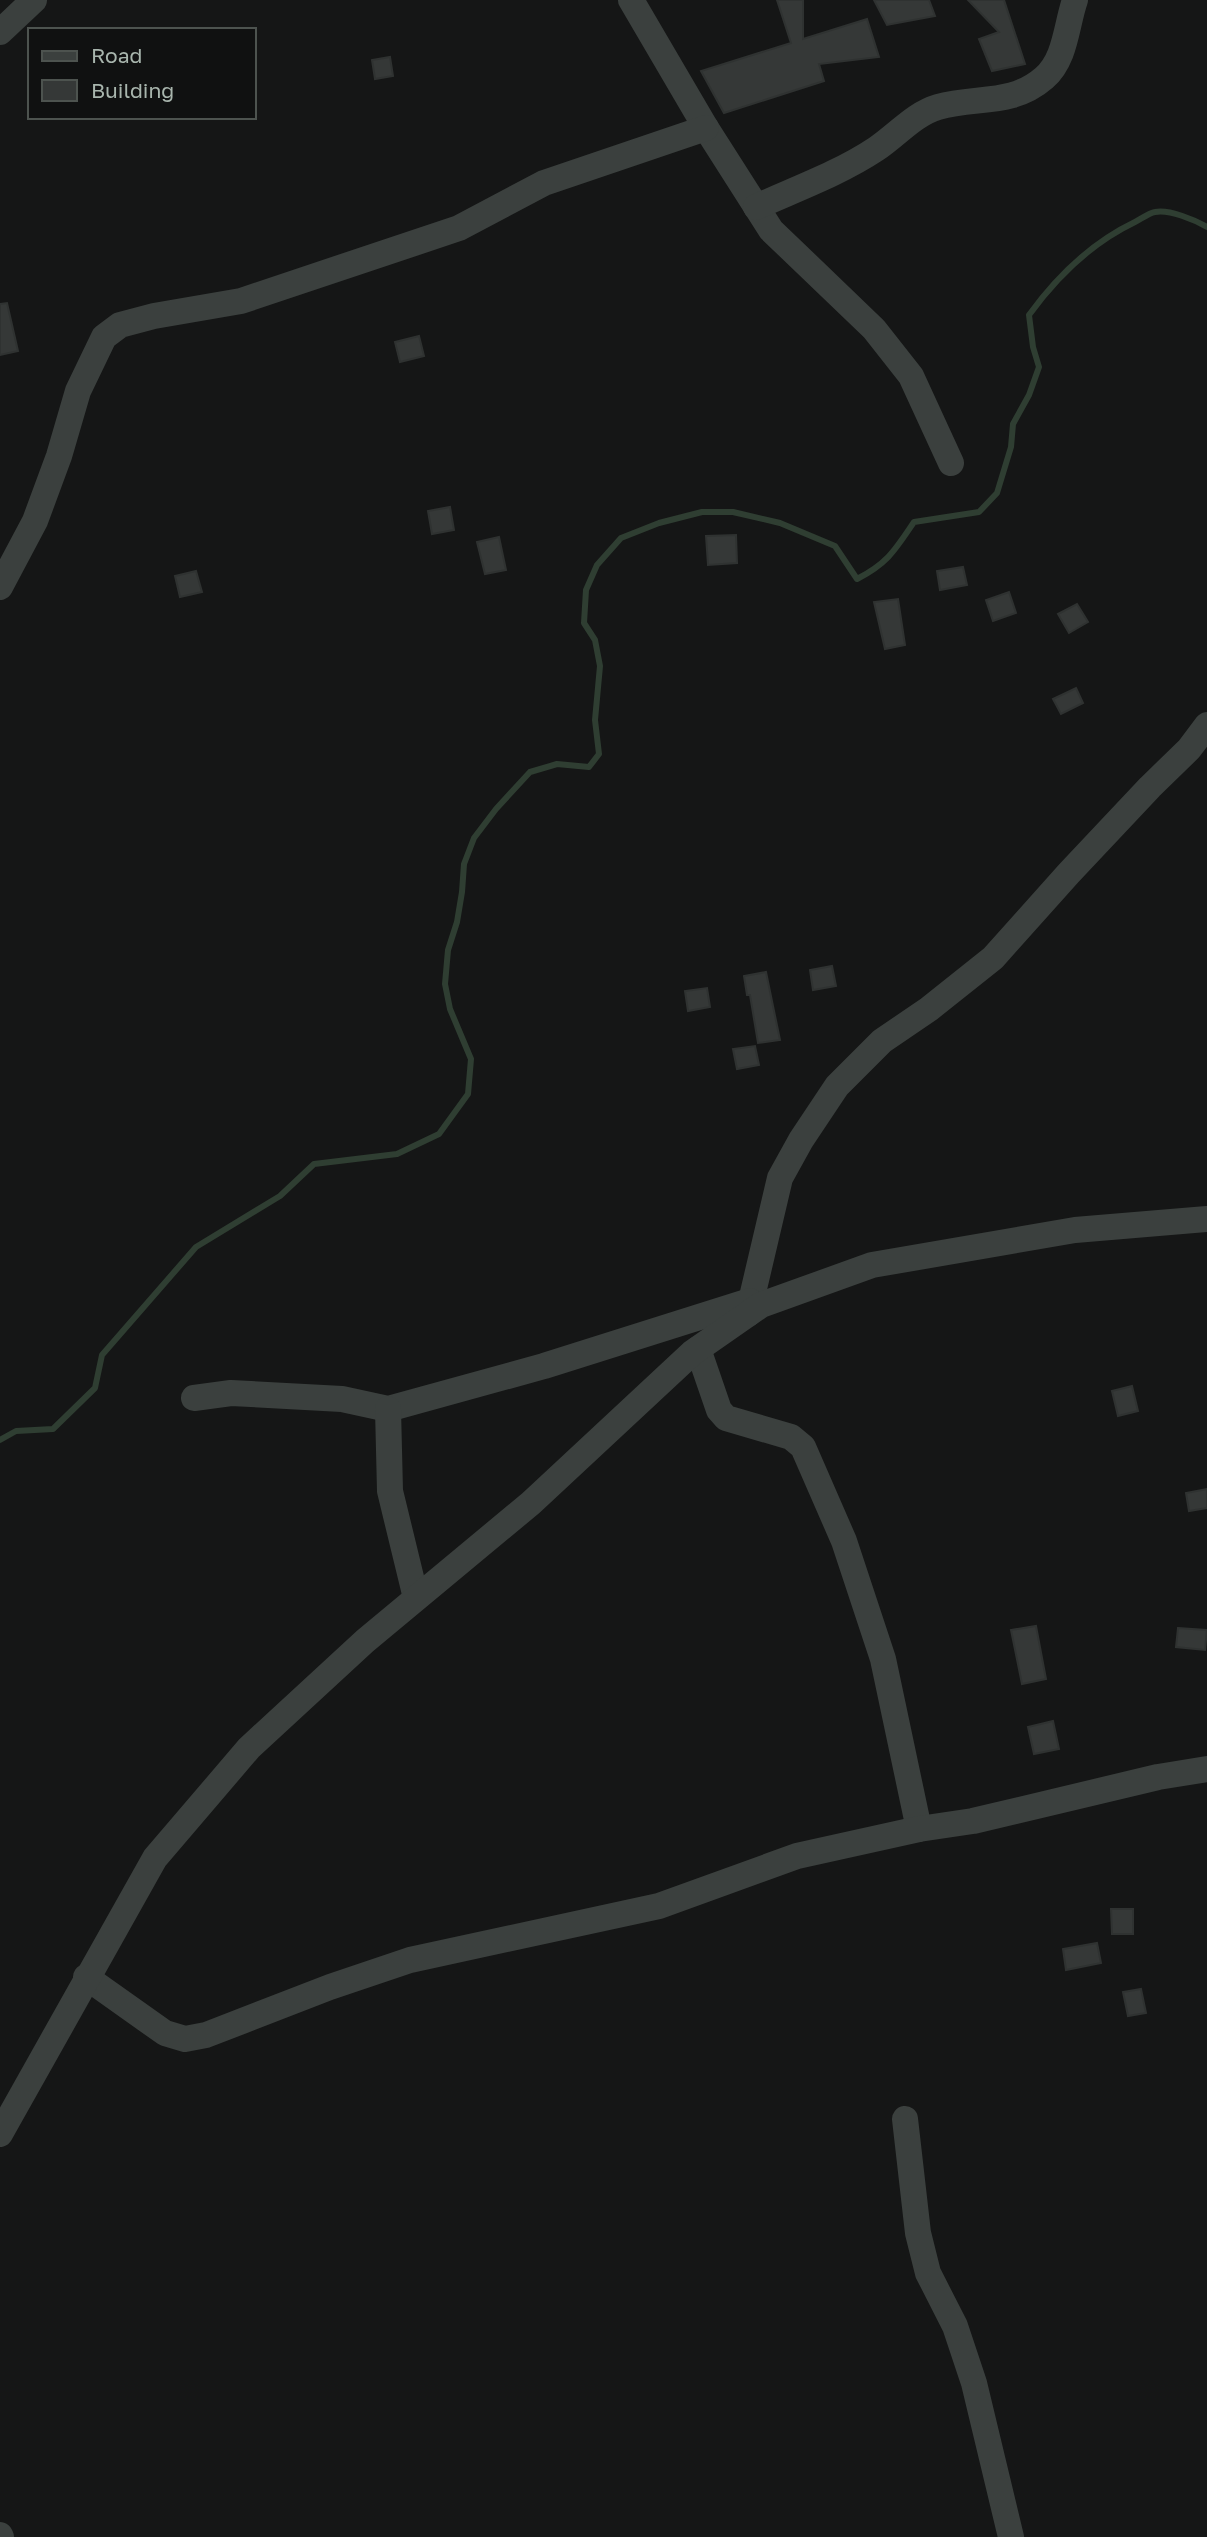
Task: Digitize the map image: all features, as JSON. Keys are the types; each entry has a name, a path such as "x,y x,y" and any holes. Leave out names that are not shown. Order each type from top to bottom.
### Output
{"street":[{"path":"0,32 34,0"},
{"path":"631,0 706,128 771,230 874,329 911,376 951,463"},
{"path":"756,207 842,168 877,148 913,120 936,108 1010,97 1026,92 1047,76 1060,57 1075,0"},
{"path":"0,587 35,521 59,456 78,391 104,337 120,325 154,316 241,301 459,228 544,183 706,128"},
{"path":"0,2134 155,1858 249,1748 365,1641 531,1503 698,1349 749,1307 780,1178 801,1140 837,1086 882,1041 929,1009 993,958 1150,787 1189,750 1207,725"},
{"path":"194,1398 231,1393 342,1399 388,1409 761,1305 872,1265 1075,1230 1207,1219"},
{"path":"698,1349 719,1410 726,1418 791,1437 803,1447 813,1467 844,1541 883,1659 919,1829"},
{"path":"388,1409 390,1491 416,1598"},
{"path":"86,1977 165,2033 185,2039 206,2035 330,1987 410,1960 659,1906 797,1856 919,1829 973,1821 1158,1777 1207,1769"},
{"path":"905,2119 918,2233 928,2273 955,2326 974,2383 1012,2537"}],"building":[{"path":"777,0 803,0 803,39 867,19 879,57 819,64 824,81 724,113 701,71 791,43"},
{"path":"874,0 929,0 935,16 887,25"},
{"path":"968,0 1004,0 1025,64 992,71 979,39 999,32"},
{"path":"390,57 393,76 375,79 372,60"},
{"path":"7,303 18,351 0,355 0,304"},
{"path":"419,336 424,356 400,362 395,342"},
{"path":"450,507 454,530 432,534 428,511"},
{"path":"736,535 737,563 708,565 706,536"},
{"path":"499,537 506,570 485,574 477,542"},
{"path":"963,567 967,585 940,590 937,571"},
{"path":"196,571 202,592 180,597 175,576"},
{"path":"1009,592 1016,613 993,621 986,600"},
{"path":"898,599 905,645 885,649 874,602"},
{"path":"1077,604 1088,622 1069,633 1058,614"},
{"path":"1076,688 1083,703 1061,714 1053,699"},
{"path":"832,966 836,986 813,990 810,970"},
{"path":"766,972 780,1040 758,1043 744,976"},
{"path":"707,988 710,1007 688,1011 685,991"},
{"path":"755,1046 759,1065 737,1069 733,1049"},
{"path":"1132,1386 1138,1411 1118,1416 1112,1391"},
{"path":"1207,1489 1207,1508 1189,1511 1186,1493"},
{"path":"1036,1626 1046,1679 1022,1684 1011,1630"},
{"path":"1178,1628 1207,1630 1205,1650 1176,1647"},
{"path":"1053,1721 1059,1749 1034,1754 1028,1727"},
{"path":"1111,1909 1133,1909 1133,1934 1112,1934"},
{"path":"1097,1943 1101,1963 1066,1970 1063,1949"},
{"path":"1141,1989 1146,2013 1128,2016 1123,1992"}],"waterway":[{"path":"0,1440 16,1431 53,1429 95,1388 102,1355 196,1247 280,1196 314,1164 397,1154 439,1134 468,1094 471,1059 450,1009 445,984 448,950 457,922 462,892 464,864 474,838 530,772 557,764 589,767 599,754 595,720 600,666 595,640 584,623 586,590 597,565 621,538 659,523 702,512 733,512 780,523 835,546 857,579 890,555 914,522 979,512 997,493 1011,447 1013,424 1029,395 1039,367 1033,347 1029,315 1076,261 1119,230 1153,213 1161,211 1174,214 1207,227"}]}
